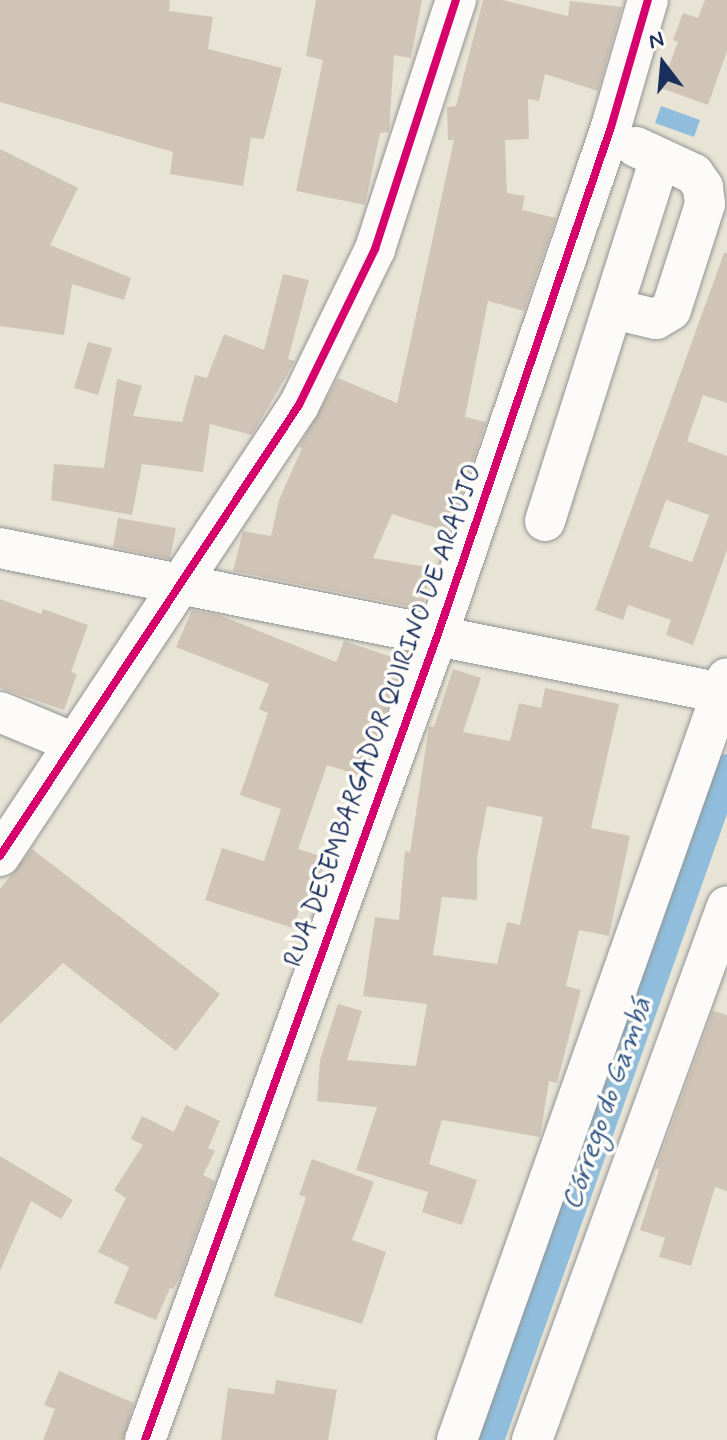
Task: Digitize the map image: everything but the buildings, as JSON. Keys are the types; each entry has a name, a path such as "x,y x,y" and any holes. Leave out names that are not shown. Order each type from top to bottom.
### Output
{"street":[{"path":"0,856 299,405 375,249 456,0"},
{"name":"RUA DESEMBARGADOR QUIRINO DE ARAÚJO","path":"145,1440 437,637 611,127 648,0"},
{"path":"611,127 626,142 694,174 703,187 705,204 671,310 656,319 613,309"},
{"path":"545,521 660,159"},
{"path":"0,548 437,637 725,688 457,1440"},
{"path":"0,712 74,743"},
{"path":"532,1440 727,906"}],"water":[{"path":"661,106 700,120 694,137 655,123"}],"waterway":[{"name":"Córrego do Gambá","path":"489,1440 727,769"}],"cycle path":[{"path":"0,856 299,405 375,249 456,0"},
{"path":"145,1440 437,637 611,127 648,0"}]}
